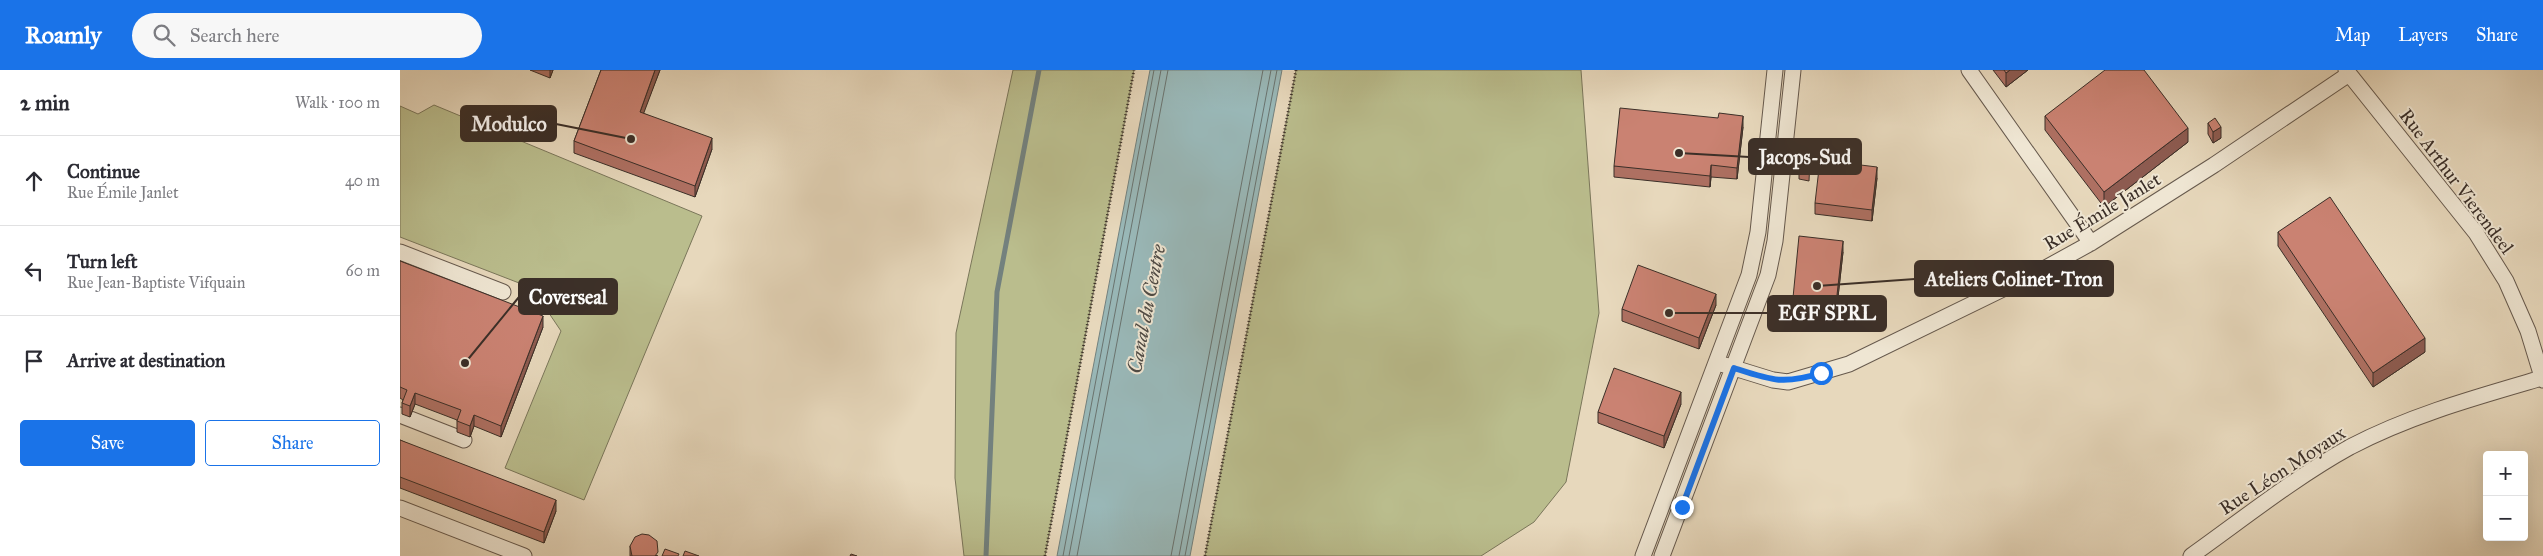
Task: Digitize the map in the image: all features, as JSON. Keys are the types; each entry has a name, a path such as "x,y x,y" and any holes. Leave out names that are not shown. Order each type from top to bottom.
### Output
{"street":[{"path":"1642,556 1718,363 1749,275 1755,248 1775,70"},
{"path":"1662,556 1734,368 1772,258 1793,70"},
{"path":"1969,70 2091,243"},
{"name":"Rue Émile Janlet","path":"1718,363 1772,380 1788,382 1849,364 2042,270 2091,243 2214,165 2348,72"},
{"name":"Rue Arthur Vierendeel","path":"2348,72 2486,249 2506,280 2524,322 2543,379"},
{"path":"400,252 502,292"},
{"name":"Rue Léon Moyaux","path":"2191,556 2311,470 2351,447 2440,408 2543,379"},
{"path":"400,415 464,440"},
{"path":"400,508 524,556"}],"path":[{"path":"1045,556 1134,70"},
{"path":"1204,556 1296,70"}],"green space":[{"path":"1013,70 1134,70 1045,556 964,556 955,478 956,333"},
{"path":"1296,70 1581,70 1599,313 1566,482 1534,522 1481,556 1205,556"},
{"path":"434,105 702,216 584,500 505,468 561,331 532,288 400,237 400,106 418,114"}],"water":[{"name":"Canal du Centre","path":"1150,70 1282,70 1190,556 1057,556"}],"building":[{"path":"601,70 655,70 640,112 712,138 695,186 574,141"},
{"path":"2105,70 2144,70 2188,128 2104,192 2045,116"},
{"path":"1620,108 1718,118 1719,113 1743,116 1737,168 1711,165 1710,176 1614,166"},
{"path":"2215,118 2221,127 2213,132 2208,123"},
{"path":"1820,160 1877,167 1872,210 1815,203"},
{"path":"2330,197 2425,338 2373,373 2278,232"},
{"path":"1799,236 1843,241 1835,313 1792,308"},
{"path":"400,261 543,316 501,426 474,415 470,426 457,421 461,410 415,393 410,406 402,403 407,390 400,387"},
{"path":"1638,265 1716,294 1699,338 1622,309"},
{"path":"1614,368 1681,392 1664,436 1598,412"},
{"path":"400,440 556,500 544,532 400,477"},
{"path":"642,534 649,535 657,541 658,552 655,556 632,556 630,546 635,537"},
{"path":"665,549 679,554 678,556 662,556"},
{"path":"685,551 699,556 683,556"}],"waterway":[{"path":"986,556 997,292 1039,70"}],"place":[{"name":"Modulco","path":"631,139"},
{"name":"Jacops-Sud","path":"1679,153"},
{"name":"Ateliers Colinet-Tron","path":"1817,286"},
{"name":"EGF SPRL","path":"1669,313"},
{"name":"Coverseal","path":"465,363"}],"route":[{"path":"1682,507 1734,368 1772,380 1788,382 1821,373"}]}
